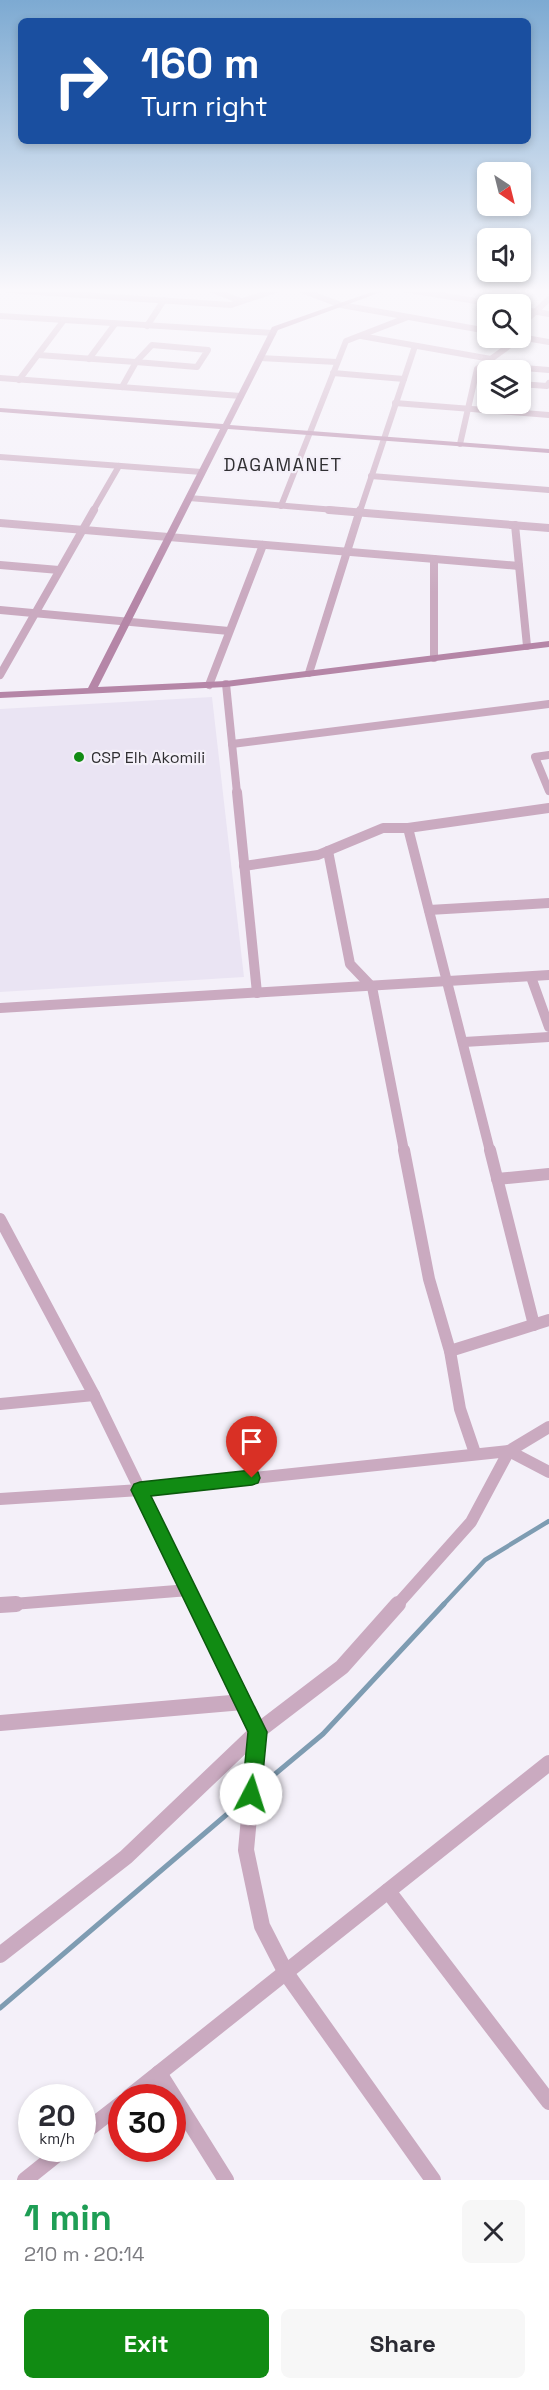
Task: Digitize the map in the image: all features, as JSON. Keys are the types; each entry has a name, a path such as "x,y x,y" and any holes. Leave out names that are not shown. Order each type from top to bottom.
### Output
{"street":[{"path":"158,390 241,396"},
{"path":"91,691 244,390"},
{"path":"280,506 326,390"},
{"path":"309,674 370,476 400,390"},
{"path":"460,444 475,390"},
{"path":"395,403 549,415"},
{"path":"0,410 226,425 549,451"},
{"path":"0,457 202,472"},
{"path":"0,675 119,466"},
{"path":"370,476 549,490"},
{"path":"189,498 549,528"},
{"path":"0,523 519,566"},
{"path":"514,525 527,646"},
{"path":"208,685 263,545"},
{"path":"434,559 434,658"},
{"path":"0,565 59,570"},
{"path":"0,610 230,631"},
{"path":"0,695 225,684 549,644"},
{"path":"225,684 257,993"},
{"path":"232,744 549,704"},
{"path":"549,755 535,757 549,791"},
{"path":"244,866 318,855 383,828 408,828 549,808"},
{"path":"408,828 534,1325"},
{"path":"328,851 350,964 372,987 429,1279 450,1351 460,1409 475,1453"},
{"path":"429,910 549,903"},
{"path":"0,1008 549,975"},
{"path":"531,977 549,1027"},
{"path":"464,1042 549,1037"},
{"path":"497,1179 549,1174"},
{"path":"0,1219 94,1395 257,1732 246,1850 262,1926 286,1973 433,2180"},
{"path":"450,1351 549,1320"},
{"path":"0,1404 94,1395"},
{"path":"0,1499 140,1490 509,1451 549,1427"},
{"path":"509,1451 549,1472"},
{"path":"0,1956 126,1857 257,1732 342,1667 471,1522 509,1451"},
{"path":"0,1605 189,1590"},
{"path":"0,1723 243,1702"},
{"path":"145,2084 549,1763"},
{"path":"388,1891 549,2102"},
{"path":"159,2073 226,2180"},
{"path":"96,2123 108,2114"},
{"path":"31,2178 49,2162"}],"shaded area":[{"path":"212,697 244,977 0,992 0,709"}],"waterway":[{"path":"443,1605 485,1560 549,1521"},
{"path":"256,1790 323,1734 444,1604"},
{"path":"0,2008 246,1798"}],"place":[{"name":"CSP Elh Akomili","path":"79,757"}],"district":[{"name":"DAGAMANET","path":"283,464"}],"route":[{"path":"251,1794 257,1732 140,1490 252,1478"}]}
